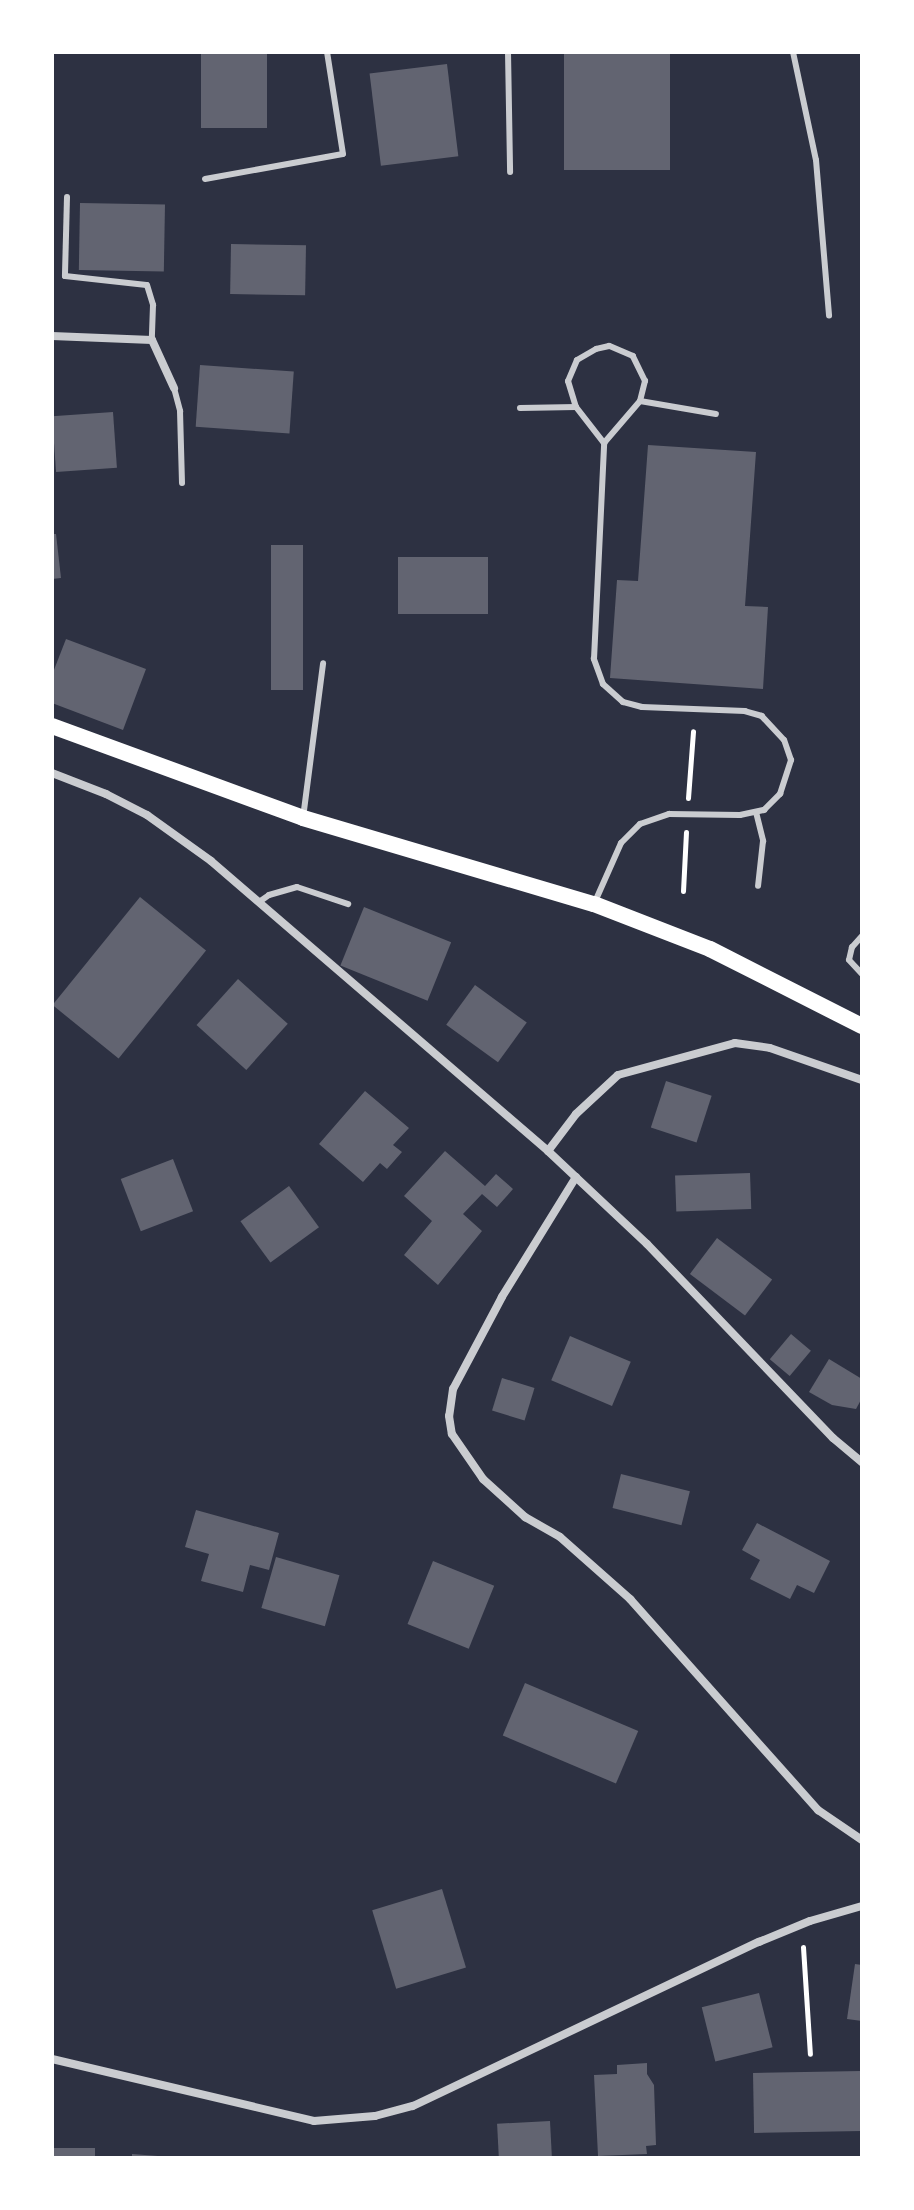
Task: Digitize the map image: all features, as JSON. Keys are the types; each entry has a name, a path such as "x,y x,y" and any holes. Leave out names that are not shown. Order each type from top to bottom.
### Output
{"main road":[{"path":"52,726 303,818 594,904 710,949 862,1026"}],"street":[{"path":"52,336 152,340 174,388"},
{"path":"52,773 106,794 177,834 259,902 576,1177 647,1244 833,1438 862,1462"},
{"path":"548,1151 598,1090 618,1075 735,1043 770,1048 862,1080"},
{"path":"576,1177 502,1297 453,1389 450,1402 452,1434 483,1479 525,1517 560,1537 630,1599 818,1810 862,1840"},
{"path":"52,2059 314,2121 375,2116 413,2106 759,1942 810,1921 862,1906"}],"lane":[{"path":"205,179 343,154 327,52"},
{"path":"508,52 510,172"},
{"path":"793,52 816,160 829,315"},
{"path":"67,197 65,276 147,285 153,305 152,340"},
{"path":"594,904 621,843 640,824 669,814 756,812 772,804 789,774 791,760 784,740 774,725 762,716 745,711 642,707 623,702 597,673 594,659 604,443 640,401 645,381 633,356 609,346 585,354 570,370 570,393 576,407 604,443"},
{"path":"174,388 180,411 182,483"},
{"path":"640,401 716,414"},
{"path":"520,408 576,407"},
{"path":"303,818 323,663"},
{"path":"756,812 763,841 758,886"},
{"path":"259,902 269,895 297,887 348,904"},
{"path":"862,936 852,947 849,960 862,974"}],"path":[{"path":"688,800 693,731"},
{"path":"683,891 686,827"},
{"path":"803,1947 810,2054"}],"building":[{"path":"201,52 267,52 267,128 201,128"},
{"path":"564,52 670,52 670,170 564,170"},
{"path":"447,64 458,156 381,166 370,74"},
{"path":"80,203 165,204 164,271 79,270"},
{"path":"231,244 306,245 305,295 230,294"},
{"path":"200,365 294,372 289,433 196,427"},
{"path":"113,412 117,468 56,472 52,416"},
{"path":"648,445 756,452 745,606 768,607 763,689 610,678 617,580 638,581"},
{"path":"52,534 56,534 61,578 52,579"},
{"path":"271,545 303,545 303,690 271,690"},
{"path":"398,557 488,557 488,614 398,614"},
{"path":"66,639 146,669 123,730 52,703 52,675"},
{"path":"140,897 206,950 119,1059 53,1005"},
{"path":"364,907 451,942 428,1001 340,965"},
{"path":"238,979 288,1024 246,1070 197,1025"},
{"path":"475,985 527,1023 498,1062 446,1025"},
{"path":"666,1081 712,1096 697,1142 651,1128"},
{"path":"365,1091 409,1128 393,1145 402,1152 387,1169 380,1163 363,1182 319,1144"},
{"path":"445,1151 485,1186 496,1174 513,1189 497,1207 482,1194 463,1214 482,1231 438,1285 404,1255 432,1221 404,1196"},
{"path":"173,1159 193,1211 141,1231 121,1179"},
{"path":"750,1173 751,1209 676,1212 675,1176"},
{"path":"289,1186 319,1227 270,1263 240,1221"},
{"path":"717,1238 772,1280 745,1315 690,1274"},
{"path":"791,1334 811,1351 790,1376 770,1359"},
{"path":"570,1336 631,1362 612,1406 551,1380"},
{"path":"829,1359 862,1379 862,1398 856,1409 832,1405 809,1392"},
{"path":"502,1378 535,1388 525,1420 492,1411"},
{"path":"621,1474 690,1491 681,1525 613,1508"},
{"path":"196,1510 279,1533 269,1570 250,1565 243,1592 201,1581 209,1554 185,1547"},
{"path":"757,1523 830,1561 814,1593 797,1585 790,1599 750,1579 760,1560 742,1550"},
{"path":"276,1557 339,1575 325,1626 261,1608"},
{"path":"433,1561 494,1586 469,1649 408,1624"},
{"path":"525,1683 638,1731 616,1784 503,1735"},
{"path":"442,1889 466,1967 396,1989 372,1910"},
{"path":"855,1964 862,1965 862,2021 847,2019"},
{"path":"759,1993 773,2047 715,2062 702,2007"},
{"path":"647,2063 647,2074 654,2085 656,2145 646,2146 647,2154 598,2156 594,2075 617,2074 617,2065"},
{"path":"861,2071 862,2131 754,2133 753,2073"},
{"path":"550,2121 552,2158 499,2158 497,2124"},
{"path":"52,2148 95,2148 95,2158 52,2158"},
{"path":"132,2154 158,2156 158,2158 132,2158"}]}
